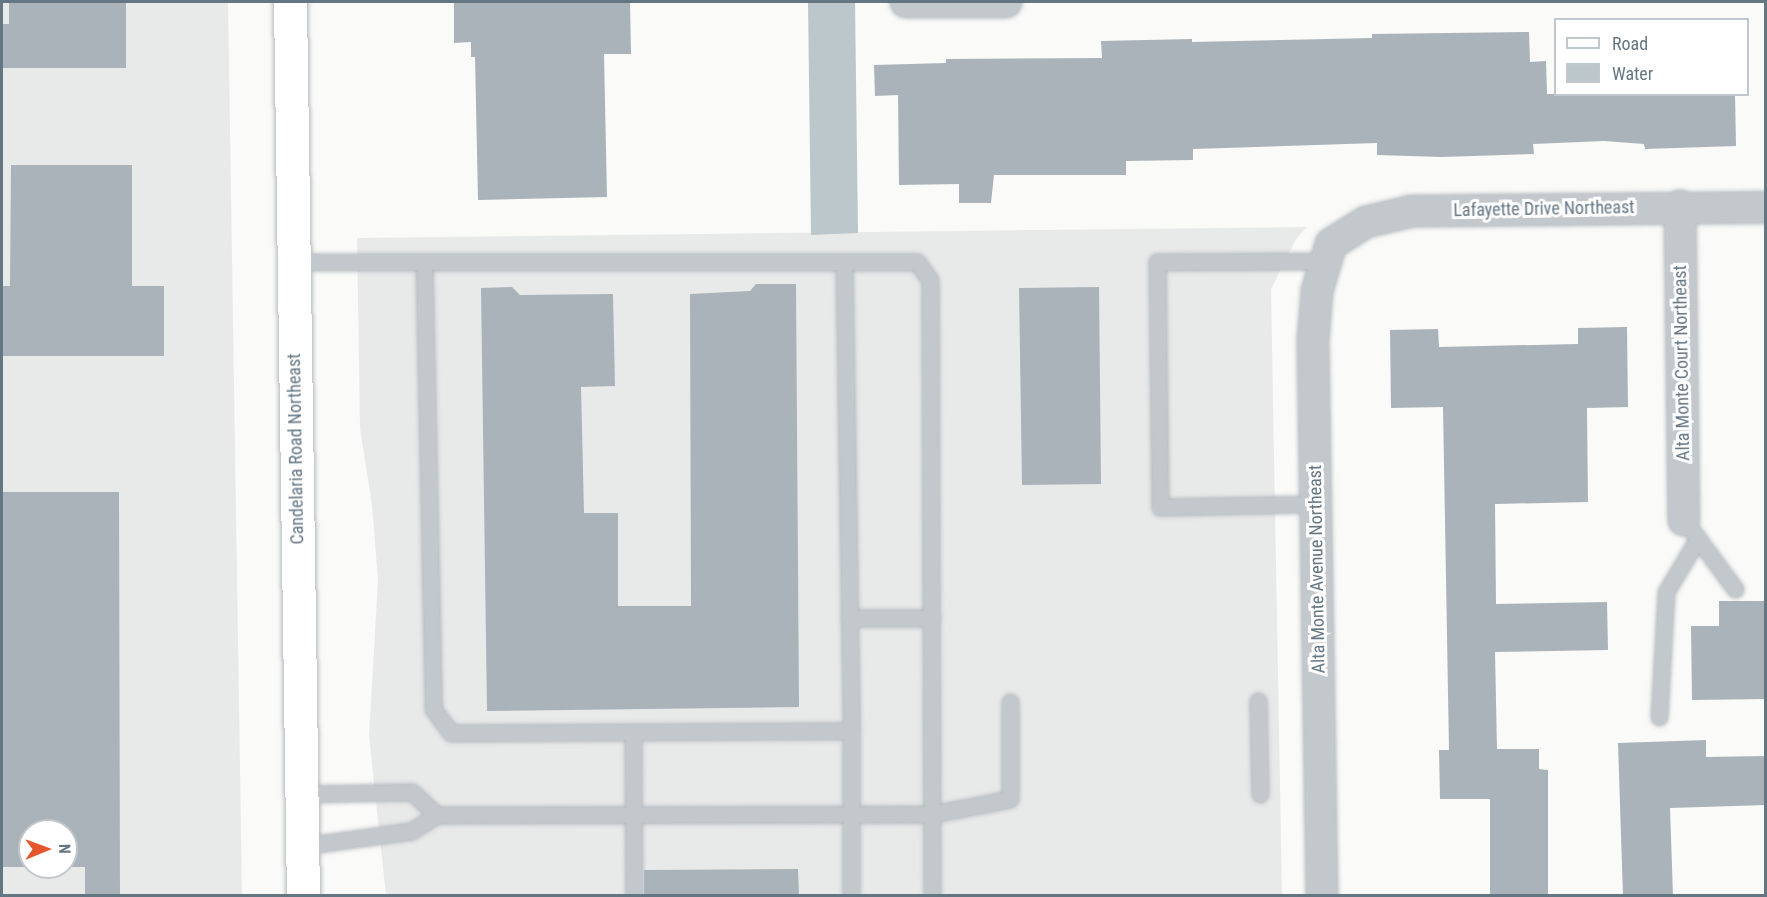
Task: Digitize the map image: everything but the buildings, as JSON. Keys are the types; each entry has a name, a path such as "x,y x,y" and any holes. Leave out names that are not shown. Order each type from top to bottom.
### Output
{"main road":[{"name":"Candelaria Road Northeast","path":"290,2 303,896"}],"street":[{"path":"906,2 1006,2"},
{"name":"Lafayette Drive Northeast","path":"1328,253 1366,222 1412,212 1680,206 1766,207"},
{"name":"Alta Monte Court Northeast","path":"1680,206 1691,529"},
{"name":"Alta Monte Avenue Northeast","path":"1322,896 1313,341 1317,291 1328,253"}],"lane":[{"path":"1316,504 1160,507 1157,262 1328,253"},
{"path":"294,262 917,262 930,280 932,896"},
{"path":"424,262 433,709 451,733 851,732"},
{"path":"844,262 851,732 851,896"},
{"path":"1691,529 1735,589"},
{"path":"1659,717 1666,592 1691,529"},
{"path":"849,618 932,618"},
{"path":"1258,701 1260,794"},
{"path":"303,846 411,831 437,815 933,814 1010,799 1010,702"},
{"path":"633,732 634,896"},
{"path":"302,794 412,792 437,815"}],"shaded area":[{"path":"2,2 228,2 242,895 2,896"},
{"path":"1307,227 1296,239 1271,289 1282,895 386,895 369,736 378,580 372,505 360,428 357,238"}],"water":[{"path":"808,2 855,2 858,233 811,235"}]}
